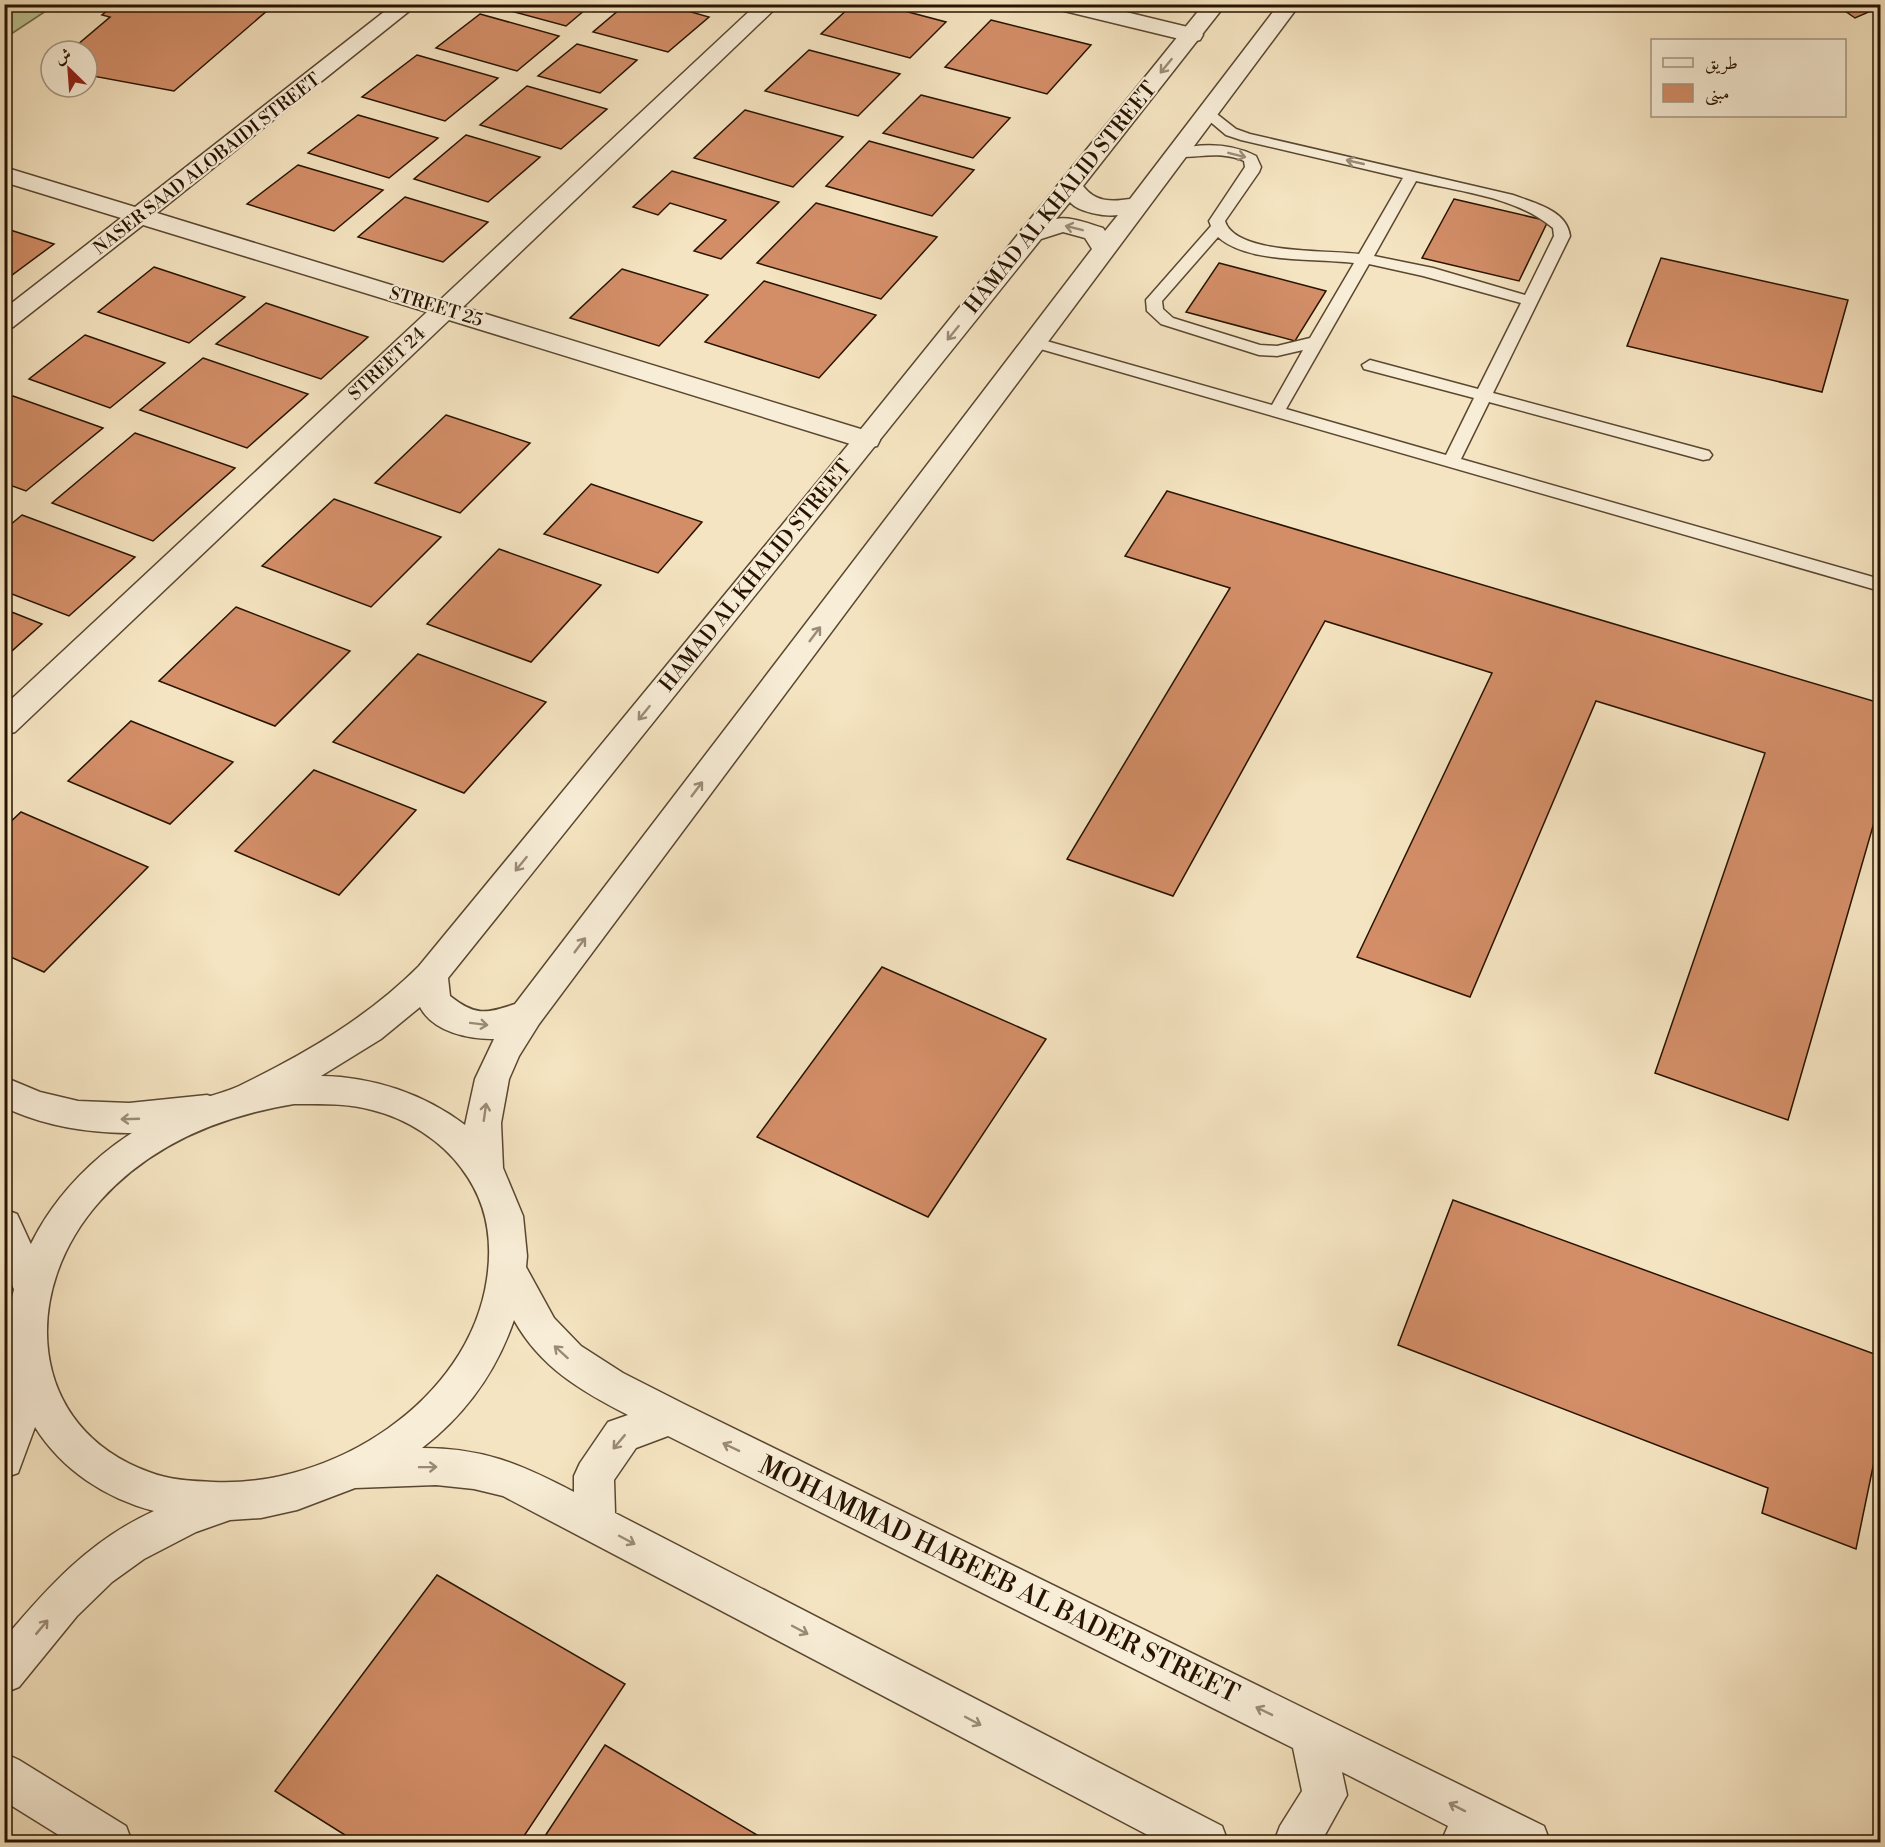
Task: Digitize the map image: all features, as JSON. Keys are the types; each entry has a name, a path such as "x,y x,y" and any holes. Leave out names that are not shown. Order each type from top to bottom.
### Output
{"street":[{"name":"NASER SAAD ALOBAIDI STREET","path":"4,322 142,216 408,4"},
{"name":"STREET 24","path":"4,724 770,4"},
{"path":"1064,4 1192,35"},
{"name":"HAMAD AL KHALID STREET","path":"251,1096 303,1070 369,1031 395,1010 431,975 867,440 1216,4"},
{"path":"485,1170 483,1123 490,1083 507,1044 527,1014 1036,344 1290,4"},
{"name":"STREET 25","path":"4,174 867,440"},
{"path":"1070,186 1082,201 1110,209 1139,205"},
{"path":"1034,233 1063,225 1083,230 1094,233 1105,251"},
{"path":"431,975 434,1002 457,1021 492,1026 527,1014"},
{"path":"4,1091 46,1111 74,1116 127,1119 209,1108 251,1096 294,1090 337,1090 383,1098 424,1114 460,1139 485,1170 505,1212 510,1240 509,1271 501,1309 485,1348 461,1385 429,1419 401,1441 348,1472 310,1487 269,1497 228,1501 187,1499 148,1491 106,1471 83,1456 59,1431 42,1403 30,1372 26,1344 27,1317 32,1288 46,1250 68,1214 97,1180 131,1151 168,1127 209,1108"},
{"path":"4,1225 32,1288"},
{"name":"MOHAMMAD HABEEB AL BADER STREET","path":"509,1271 532,1317 555,1346 585,1371 670,1417 1311,1734 1497,1838"},
{"path":"4,1460 20,1417 30,1372"},
{"path":"595,1523 594,1476 622,1435 670,1417"},
{"path":"348,1472 433,1466 485,1470 512,1480 1206,1842"},
{"path":"4,1672 68,1596 98,1568 159,1529 228,1501"},
{"path":"1296,1842 1325,1795 1311,1734"},
{"path":"4,1775 110,1842"}],"lane":[{"path":"1208,114 1224,128 1246,137 1508,198 1555,219 1561,226 1562,236 1485,398 1451,462"},
{"path":"1179,153 1210,149 1245,156 1253,164 1251,172 1218,218 1218,227 1154,300 1155,311 1167,321 1259,350 1277,351 1316,342"},
{"path":"1276,412 1412,176"},
{"path":"1218,227 1233,241 1280,253 1364,259 1530,301"},
{"path":"1036,344 1881,585"},
{"path":"1370,365 1485,398 1703,455"}],"green space":[{"path":"5,4 55,4 55,5 5,38"}],"building":[{"path":"115,4 275,4 174,91 99,77 99,39 84,39 110,17 102,15"},
{"path":"494,4 592,4 566,26 492,6"},
{"path":"626,4 663,4 709,17 668,52 593,32"},
{"path":"853,4 878,4 946,22 910,58 821,34"},
{"path":"1835,4 1880,4 1880,7 1855,18"},
{"path":"480,14 559,36 517,71 436,48"},
{"path":"991,20 1091,45 1047,94 945,67"},
{"path":"577,44 637,60 600,93 538,76"},
{"path":"809,50 900,74 858,116 765,91"},
{"path":"417,55 498,78 445,121 362,97"},
{"path":"527,86 607,109 561,149 480,125"},
{"path":"921,95 1010,118 973,158 883,133"},
{"path":"745,110 843,137 793,187 694,158"},
{"path":"358,115 438,138 389,178 308,153"},
{"path":"466,135 540,157 488,202 414,179"},
{"path":"869,141 974,170 932,216 826,186"},
{"path":"298,165 383,190 334,231 247,204"},
{"path":"672,171 779,202 721,259 694,251 726,220 670,203 658,215 633,207"},
{"path":"405,197 488,222 443,262 358,237"},
{"path":"1454,199 1548,221 1519,281 1422,258"},
{"path":"816,203 937,237 881,299 757,263"},
{"path":"4,228 54,244 4,281"},
{"path":"1661,258 1848,300 1822,392 1627,346"},
{"path":"1219,263 1326,291 1295,341 1186,312"},
{"path":"154,267 245,297 189,343 98,312"},
{"path":"622,269 708,295 659,346 570,318"},
{"path":"764,281 876,315 819,378 705,342"},
{"path":"266,303 368,337 321,379 216,344"},
{"path":"85,335 165,363 110,408 29,379"},
{"path":"203,358 308,394 247,448 140,410"},
{"path":"13,396 103,428 26,491 4,483 4,403"},
{"path":"446,415 530,443 460,513 375,483"},
{"path":"135,433 235,468 153,541 52,503"},
{"path":"591,484 702,522 658,573 544,534"},
{"path":"1167,491 1880,703 1880,802 1788,1120 1655,1073 1765,753 1596,701 1470,997 1357,957 1492,673 1325,621 1173,896 1067,859 1230,588 1125,556"},
{"path":"334,499 441,537 371,607 262,566"},
{"path":"22,515 135,557 69,616 4,591 4,530"},
{"path":"499,549 601,585 531,662 427,624"},
{"path":"236,607 350,651 275,726 159,681"},
{"path":"4,609 42,624 4,658"},
{"path":"418,654 546,702 464,793 333,742"},
{"path":"131,721 233,762 170,824 68,781"},
{"path":"314,770 416,810 339,895 235,851"},
{"path":"21,812 148,867 44,972 4,954 4,828"},
{"path":"882,967 1046,1039 928,1217 757,1137"},
{"path":"1453,1200 1880,1356 1880,1433 1856,1549 1762,1513 1768,1488 1398,1345"},
{"path":"437,1575 625,1684 520,1842 356,1842 275,1791"},
{"path":"605,1745 769,1842 541,1842"}]}
